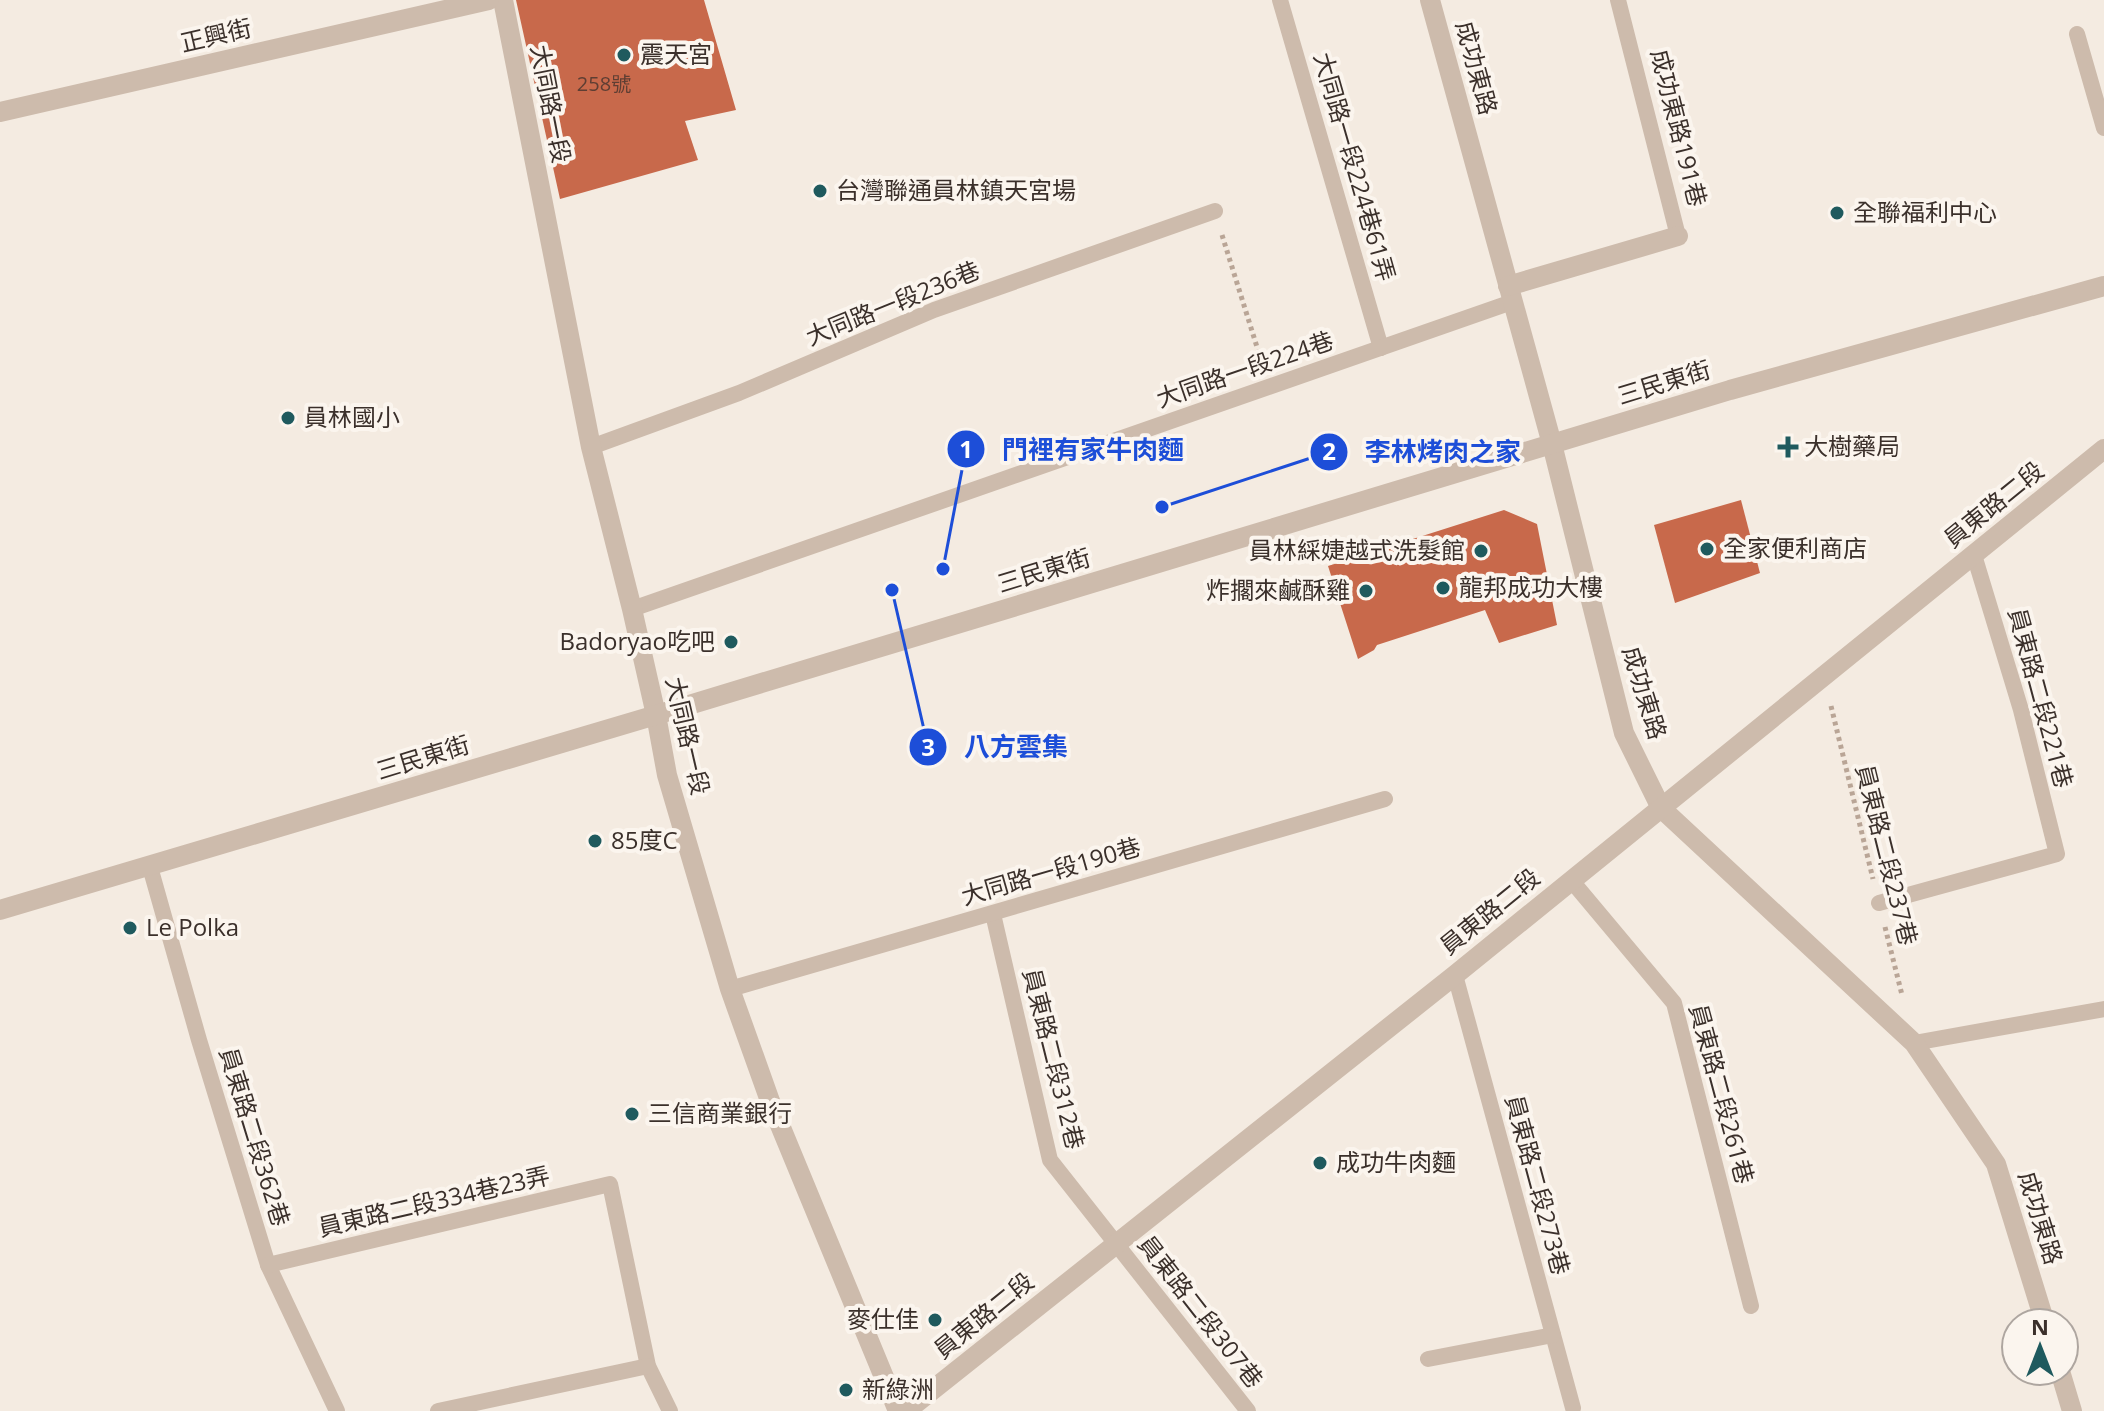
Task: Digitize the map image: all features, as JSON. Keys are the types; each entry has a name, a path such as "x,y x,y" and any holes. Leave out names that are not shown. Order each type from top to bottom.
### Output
{"street":[{"name":"正興街","path":"0,112 489,0"},
{"name":"大同路一段","path":"503,0 591,447 632,609 667,775 730,989 783,1137 898,1411"},
{"name":"成功東路","path":"1430,0 1552,444 1624,733 1661,808 1914,1043 1996,1164 2040,1307"},
{"name":"成功東路191巷","path":"1510,294 1678,236"},
{"name":"三民東街","path":"0,910 1730,390 2104,286"},
{"name":"員東路二段","path":"906,1411 1455,975 2104,449"},
{"path":"2065,1387 2072,1411"}],"lane":[{"name":"大同路一段224巷61弄","path":"1280,0 1381,348"},
{"name":"成功東路191巷","path":"1618,0 1678,236"},
{"path":"2077,34 2104,128"},
{"name":"大同路一段236巷","path":"591,447 739,393 934,310 1215,211"},
{"name":"大同路一段224巷","path":"632,609 1381,348 1510,294"},
{"name":"員東路二段221巷","path":"1879,903 2057,854 2021,710 1974,555"},
{"name":"大同路一段190巷","path":"730,989 1385,799"},
{"name":"員東路二段362巷","path":"150,867 268,1265 330,1410"},
{"name":"員東路二段261巷","path":"1571,880 1674,1003 1751,1306"},
{"name":"員東路二段312巷","path":"993,914 1050,1160 1115,1244"},
{"name":"員東路二段273巷","path":"1455,975 1573,1408"},
{"path":"1914,1043 2104,1009"},
{"name":"員東路二段334巷23弄","path":"268,1265 610,1184 648,1366"},
{"name":"員東路二段307巷","path":"1115,1244 1248,1411"},
{"path":"1428,1359 1553,1335"},
{"path":"438,1411 648,1366 670,1411"}],"path":[{"path":"1215,211 1270,386"},
{"name":"員東路二段237巷","path":"1824,676 1902,996"}],"building":[{"name":"震天宮","path":"516,0 704,0 736,110 685,121 698,160 560,199"},
{"name":"全家便利商店","path":"1741,500 1760,573 1675,603 1654,525"},
{"name":"龍邦成功大樓","path":"1504,510 1537,524 1557,625 1499,643 1485,610 1377,645 1358,659 1328,566"}],"place":[{"name":"震天宮","path":"624,55"},
{"name":"台灣聯通員林鎮天宮場","path":"820,191"},
{"name":"全聯福利中心","path":"1837,213"},
{"name":"員林國小","path":"288,418"},
{"name":"大樹藥局","path":"1788,447"},
{"name":"李林烤肉之家","path":"1162,507"},
{"name":"全家便利商店","path":"1707,549"},
{"name":"員林綵婕越式洗髮館","path":"1481,551"},
{"name":"門裡有家牛肉麵","path":"943,569"},
{"name":"龍邦成功大樓","path":"1443,588"},
{"name":"八方雲集","path":"892,590"},
{"name":"炸擱來鹹酥雞","path":"1366,591"},
{"name":"Badoryao吃吧","path":"731,642"},
{"name":"85度C","path":"595,841"},
{"name":"Le Polka","path":"130,928"},
{"name":"三信商業銀行","path":"632,1114"},
{"name":"成功牛肉麵","path":"1320,1163"},
{"name":"麥仕佳","path":"935,1320"},
{"name":"新綠洲","path":"846,1390"}]}
